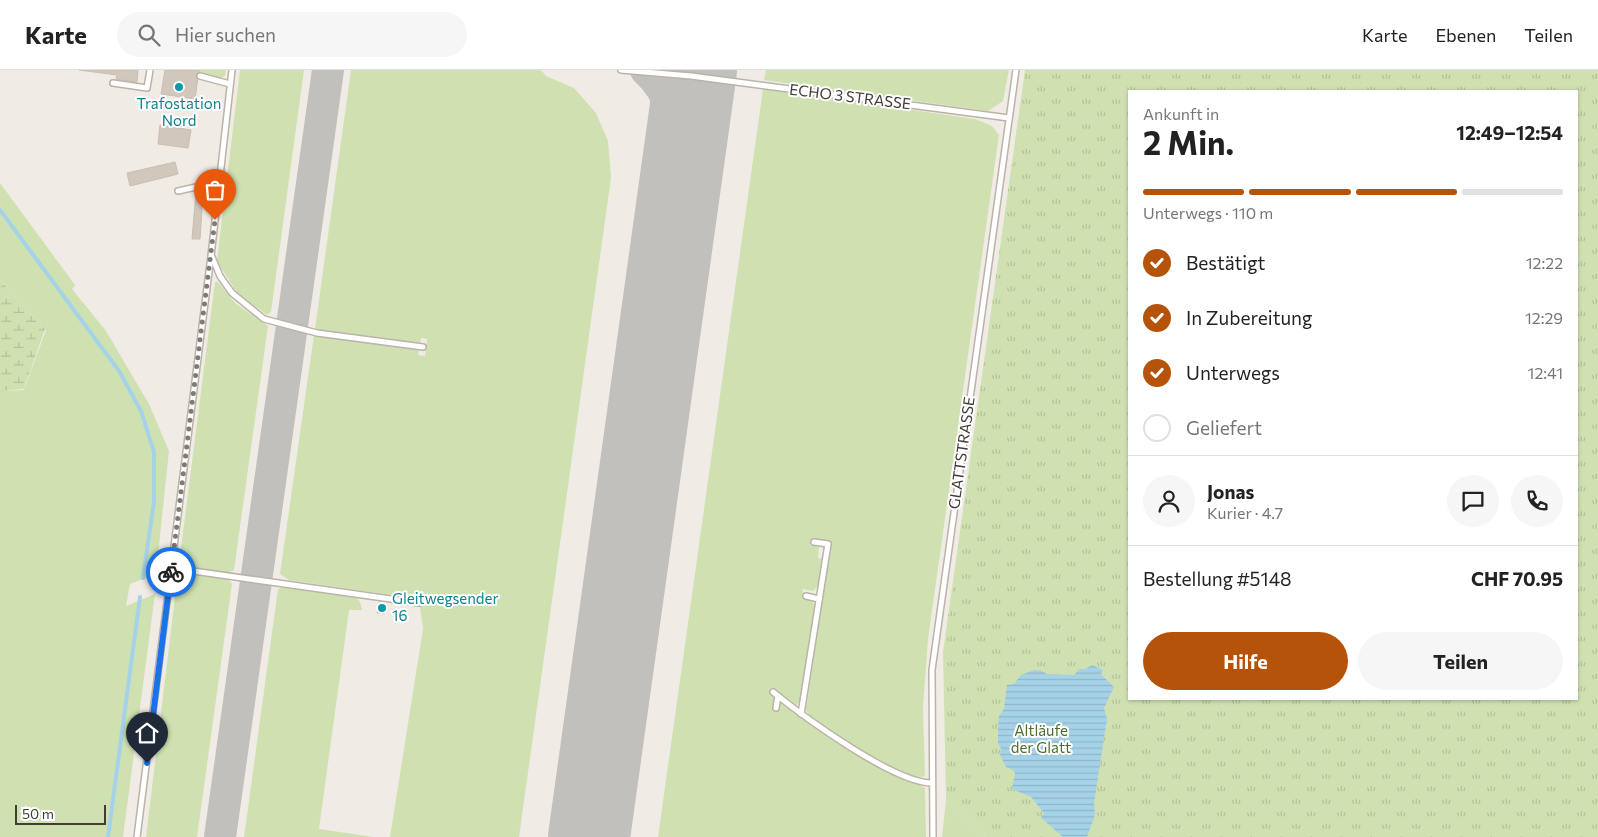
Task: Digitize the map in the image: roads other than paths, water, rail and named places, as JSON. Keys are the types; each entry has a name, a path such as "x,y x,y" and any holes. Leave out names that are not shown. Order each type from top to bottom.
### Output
{"lane":[{"path":"113,83 147,88 150,70"},
{"path":"137,837 211,256 232,70"},
{"name":"ECHO 3 STRASSE","path":"621,70 691,76 1009,118"},
{"name":"GLATTSTRASSE","path":"934,837 932,692 934,650 1016,70"},
{"path":"200,76 230,84"},
{"path":"178,191 205,185 219,185"},
{"path":"211,256 220,276 232,293 264,319 317,332 423,347"},
{"path":"802,714 828,544 814,542"},
{"path":"172,568 419,603"},
{"path":"806,596 819,599"},
{"path":"773,692 802,714 872,759 917,781 932,783"},
{"path":"776,708 778,696"}],"water":[{"path":"1092,665 1103,670 1101,674 1114,687 1104,708 1107,719 1094,803 1095,815 1087,837 1063,837 1041,818 1044,813 1031,797 1012,789 1015,773 1006,767 1000,755 1001,749 998,743 999,716 1004,709 1007,685 1014,684 1021,675 1034,670 1040,670 1047,674 1074,675 1079,669 1085,669"}],"waterway":[{"path":"0,210 119,371 141,411 154,452 154,501 143,578"},
{"path":"108,837 140,597"}],"place":[{"name":"Trafostation Nord","path":"179,87"},
{"name":"Gleitwegsender 16","path":"382,608"}],"park label":[{"name":"Altläufe der Glatt","path":"1041,740"}]}
